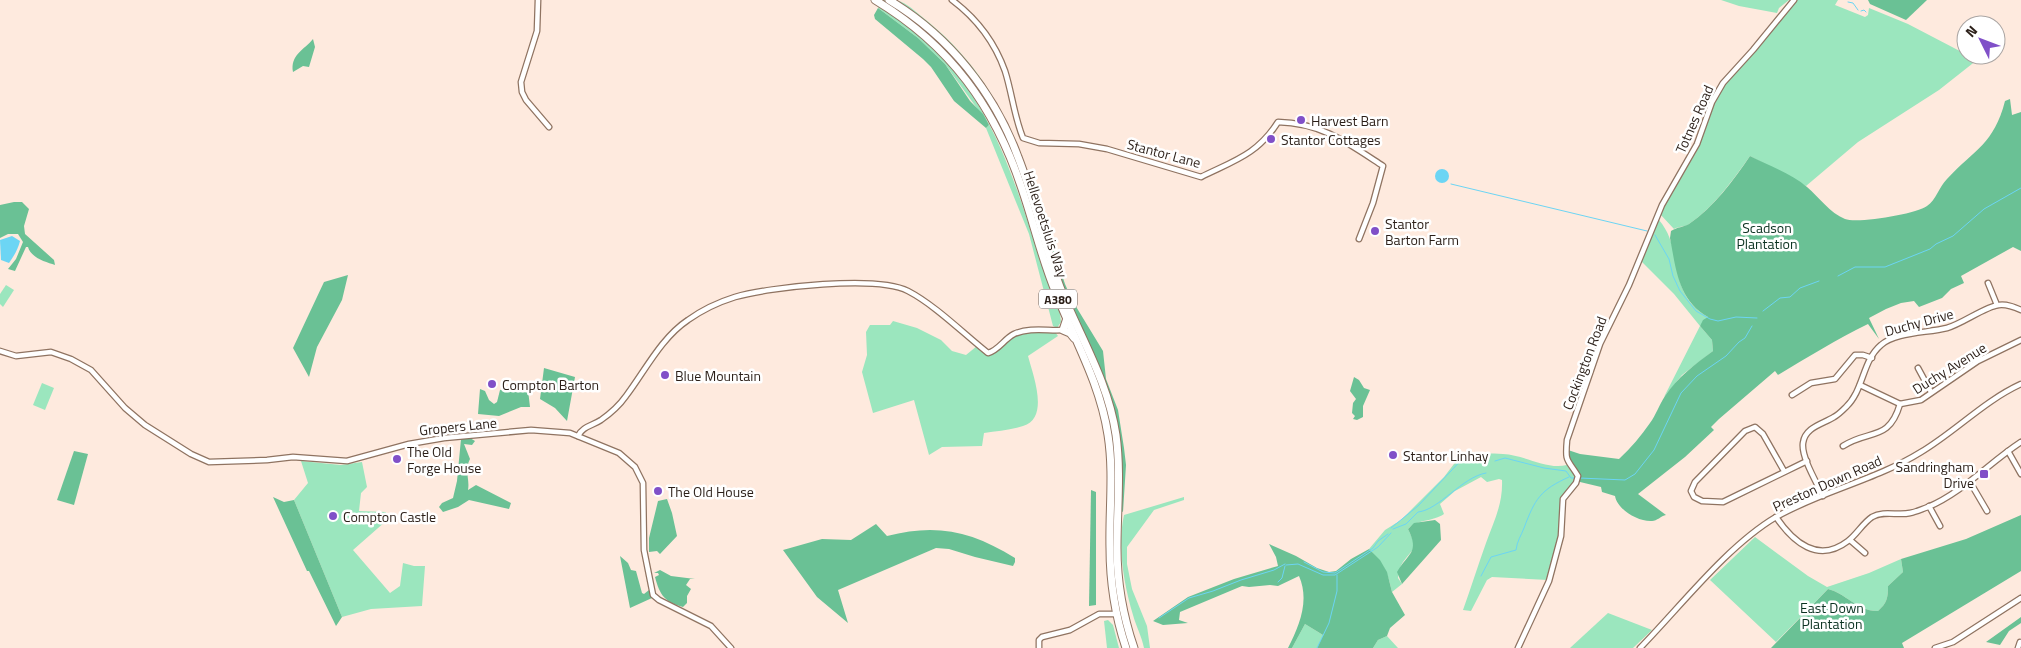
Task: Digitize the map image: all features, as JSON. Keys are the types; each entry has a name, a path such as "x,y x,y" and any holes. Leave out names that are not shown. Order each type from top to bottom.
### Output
{"highway":[{"name":"Hellevoetsluis Way","path":"875,0 904,19 941,50 970,84 987,109 1008,149 1048,273 1081,347 1100,398 1108,434 1112,482 1111,572 1116,614 1126,648"},
{"name":"Hellevoetsluis Way","path":"889,0 936,35 965,65 997,111 1018,157 1060,287 1095,362 1110,404 1119,463 1117,549 1119,578 1124,612 1134,648"},
{"path":"1067,318 1063,330 1070,333 1081,347"}],"street":[{"path":"538,0 537,31 521,82 522,92 526,100 549,127"},
{"name":"Stantor Lane","path":"952,0 976,22 998,54 1005,71 1019,128 1024,138 1039,143 1072,144 1107,149 1201,177 1244,157 1267,137 1278,122 1319,128 1351,144 1383,166 1373,203 1359,239"},
{"name":"Totnes Road","path":"1649,234 1662,205 1696,148 1709,109 1723,83 1794,0"},
{"name":"Cockington Road","path":"1518,648 1546,590 1560,544 1563,499 1577,480 1575,472 1568,464 1566,455 1567,440 1600,344 1629,285 1649,234"},
{"path":"578,436 582,429 600,420 618,406 675,331 698,314 716,304 737,297 783,288 873,283 888,285 907,291 922,300 988,354 994,352 1006,339 1020,332 1063,330"},
{"path":"1988,283 1997,305 2011,306 2021,310"},
{"name":"Duchy Drive","path":"1823,496 1807,461 1803,444 1805,436 1816,425 1835,417 1855,397 1877,348 1888,340 1947,328 1997,305"},
{"name":"Duchy Avenue","path":"1860,385 1900,404 1921,400 1978,361 2021,340"},
{"name":"Gropers Lane","path":"0,350 16,356 51,352 71,359 91,370 125,408 144,425 203,461 218,463 293,456 347,460 428,440 532,430 565,432 578,436 624,456 635,467 643,483 644,550 646,570 653,594 658,600 712,626 731,648"},
{"path":"1792,395 1811,383 1835,379 1855,355 1872,358"},
{"path":"1918,368 1931,392"},
{"name":"Preston Down Road","path":"1640,648 1734,550 1761,527 1776,517 1895,466 1922,452 1990,402 2021,384"},
{"path":"1843,446 1854,438 1872,436 1891,426 1900,404"},
{"path":"1784,471 1763,434 1755,427 1745,432 1696,482 1691,490 1694,497 1702,501 1723,502 1807,461"},
{"path":"1776,517 1786,532 1806,548 1828,550 1850,540 1873,517 1888,513 1909,514 1929,506 1970,482 2021,442"},
{"path":"2008,451 2021,474"},
{"path":"1970,482 1987,511"},
{"path":"1929,506 1940,526"},
{"path":"1850,540 1865,553"},
{"path":"1935,648 1953,642 2021,598"},
{"path":"1039,648 1039,640 1042,637 1070,630 1099,614 1116,614"},
{"path":"2018,648 2020,642"}],"green space":[{"path":"884,0 926,32 961,67 989,108 1012,155 1010,156 958,68 882,2"},
{"path":"892,0 904,3 911,8 953,44 967,60 980,76 1002,112 1018,152 964,63"},
{"path":"1721,0 1789,0 1779,8 1777,13 1739,6"},
{"path":"1796,0 1838,0 1835,5 1865,17 1868,15 1869,8 1908,24 1956,49 1956,65 1971,65 1939,90 1858,142 1806,186 1750,156 1730,184 1706,210 1687,225 1674,229 1660,214 1696,152 1713,104 1727,81"},
{"path":"1868,0 1927,0 1906,20 1870,4"},
{"path":"879,6 914,31 943,58 966,86 989,124 945,64 918,38 878,8"},
{"path":"878,8 918,38 945,64 970,101 983,114 989,125 986,128 954,101 931,67 923,59 875,19 874,15"},
{"path":"313,39 315,47 309,67 303,66 293,72 294,61 298,53"},
{"name":"Scadson Plantation","path":"2010,99 2012,115 2021,112 2021,251 2013,247 1961,276 1964,283 1951,289 1942,298 1919,307 1914,301 1901,303 1869,318 1879,339 1868,324 1778,375 1775,371 1719,419 1711,427 1714,430 1685,457 1638,494 1666,515 1654,521 1646,521 1635,517 1620,506 1615,496 1602,492 1601,487 1580,482 1579,476 1569,464 1568,450 1580,454 1619,459 1647,428 1665,396 1675,383 1713,351 1712,340 1700,326 1703,320 1708,317 1690,302 1680,283 1670,238 1671,231 1689,224 1707,210 1730,184 1750,156 1801,182 1830,209 1845,219 1861,220 1899,215 1921,209 1930,203 1947,179 1989,137 2005,101"},
{"path":"989,125 1015,185 1040,261 1056,300 1061,322 1057,328 1053,326 1029,234 986,128"},
{"path":"1031,182 1065,284 1072,300 1103,351 1106,379 1118,410 1124,448 1126,465 1123,512 1120,510 1113,413 1057,278 1029,183"},
{"path":"22,202 29,209 24,226 25,234 54,260 55,265 35,257 26,247 15,271 8,269 16,259 23,242 18,234 8,234 0,238 0,205"},
{"path":"1659,220 1667,232 1672,245 1681,284 1686,296 1695,307 1708,317 1700,326 1674,294 1641,261"},
{"path":"348,275 342,300 317,347 309,377 293,348 324,282"},
{"path":"6,285 14,290 3,307 0,304 0,294"},
{"path":"893,321 917,328 941,340 952,351 966,355 977,346 989,355 1007,340 1018,335 1030,332 1055,332 1058,336 1028,356 1038,395 1036,414 1031,421 1023,426 984,433 982,446 942,447 929,455 914,400 873,413 862,372 867,355 866,332 870,325 890,325"},
{"path":"1700,326 1712,340 1713,351 1682,375 1664,397"},
{"path":"544,368 575,377 567,421 555,408 540,399"},
{"path":"1354,377 1359,380 1364,388 1370,390 1363,406 1363,417 1357,420 1353,419 1355,416 1352,413 1353,403 1356,399 1350,391"},
{"path":"42,383 54,388 45,410 33,405"},
{"path":"520,386 528,390 530,407 521,407 499,416 478,414 480,389 485,391 489,400 494,404 497,402 500,390"},
{"path":"470,438 475,441 472,445 464,444 470,459 467,467 468,490 476,485 511,503 509,509 469,500 458,507 443,512 439,507 442,503 453,498 457,481 461,439"},
{"path":"74,451 88,454 74,505 57,500"},
{"path":"1468,452 1511,455 1551,466 1567,465 1576,477 1562,498 1561,528 1548,580 1492,577 1487,580 1471,611 1463,610 1501,497 1502,480 1487,482 1481,477 1455,491 1440,504 1444,514 1416,524 1408,529 1414,547 1400,568 1398,578 1402,584 1392,592 1384,568 1369,549 1385,530 1401,520 1444,477 1457,460"},
{"path":"301,461 341,465 362,462 367,487 361,493 359,511 386,512 386,521 353,550 390,593 400,586 403,563 425,566 422,606 371,609 342,617 294,500 308,483"},
{"path":"1091,490 1096,492 1096,605 1089,606"},
{"path":"273,497 284,502 294,500 342,617 336,626 309,571 307,571"},
{"path":"1184,497 1184,500 1154,510 1127,547 1127,564 1132,589 1147,626 1150,648 1144,648 1133,615 1124,578 1121,539 1124,515"},
{"path":"667,499 677,536 660,554 657,551 649,552 649,538 658,501"},
{"name":"East Down Plantation","path":"2021,515 2021,571 1902,643 1904,648 1771,648 1828,589 1840,594 1858,606 1871,611 1878,611 1886,600 1888,586 1903,572 1901,559 1966,539"},
{"path":"1435,520 1440,524 1441,540 1402,584 1397,572 1413,548 1408,529 1414,523"},
{"path":"876,524 887,536 922,530 938,530 969,536 984,541 1015,558 1015,562 1013,566 949,549 936,548 838,590 848,623 817,597 783,550 822,539 851,540"},
{"path":"1755,537 1808,576 1827,587 1869,573 1901,559 1903,572 1888,586 1886,600 1878,611 1871,611 1858,606 1840,594 1828,589 1776,642 1710,580"},
{"path":"1269,544 1329,572 1336,571 1351,559 1369,549 1380,560 1387,572 1392,592 1405,615 1390,628 1387,636 1378,640 1373,648 1317,648 1323,635 1305,624 1292,648 1288,648 1302,613 1303,595 1299,576 1278,586 1242,586 1180,612 1179,620 1188,623 1163,625 1153,621 1188,597 1234,579 1278,566 1276,557"},
{"path":"620,556 628,563 631,570 636,571 642,593 644,594 649,590 652,598 630,608"},
{"path":"660,570 671,576 695,579 690,579 686,585 691,589 687,596 687,603 683,607 672,603 661,594 655,577 659,575 654,573"},
{"path":"1608,613 1652,630 1633,648 1570,648"},
{"path":"2021,617 2021,623 2009,631 2000,645 1986,642"},
{"path":"1108,620 1113,625 1119,648 1107,648 1104,621"},
{"path":"1305,624 1323,635 1317,648 1292,648"},
{"path":"1387,636 1398,648 1373,648 1378,640"}],"water":[{"path":"1439,169 1445,169 1449,176 1445,183 1439,183 1435,179 1435,173"},
{"path":"12,236 20,241 9,263 1,260 0,240"}],"waterway":[{"path":"1848,2 1853,3 1858,10"},
{"path":"1861,11 1864,10 1866,12"},
{"path":"1451,184 1647,231"},
{"path":"1838,276 1855,267 1885,267 1930,249 1953,236 1984,209 2021,188"},
{"path":"1655,235 1669,259 1673,276 1680,291 1696,311 1718,321 1736,317 1757,318"},
{"path":"1763,311 1780,298 1790,297 1800,288 1819,281"},
{"path":"1579,478 1625,480 1635,474 1654,450 1681,393 1697,376 1726,356 1745,338 1752,326"},
{"path":"1391,528 1418,506 1467,454"},
{"path":"1470,455 1475,462"},
{"path":"1495,461 1505,458 1544,468 1566,471 1571,478 1575,478"},
{"path":"1393,529 1406,524 1418,512 1434,506 1468,480 1486,473"},
{"path":"1481,576 1491,557 1516,550 1518,541 1540,496 1551,486 1569,477"},
{"path":"1286,565 1298,564 1323,575 1335,575 1378,547 1391,533"},
{"path":"1304,562 1323,572 1335,573 1373,548 1378,541 1388,534"},
{"path":"1159,618 1189,598 1274,570 1285,564"},
{"path":"1278,582 1282,578 1285,566"},
{"path":"1317,648 1329,623 1337,591 1337,575"}],"place":[{"name":"Harvest Barn","path":"1301,120"},
{"name":"Stantor Cottages","path":"1271,139"},
{"name":"Stantor Barton Farm","path":"1375,231"},
{"name":"Blue Mountain","path":"665,375"},
{"name":"Compton Barton","path":"492,384"},
{"name":"Stantor Linhay","path":"1393,455"},
{"name":"The Old Forge House","path":"397,459"},
{"name":"Sandringham Drive","path":"1984,474"},
{"name":"The Old House","path":"658,491"},
{"name":"Compton Castle","path":"333,516"}]}
